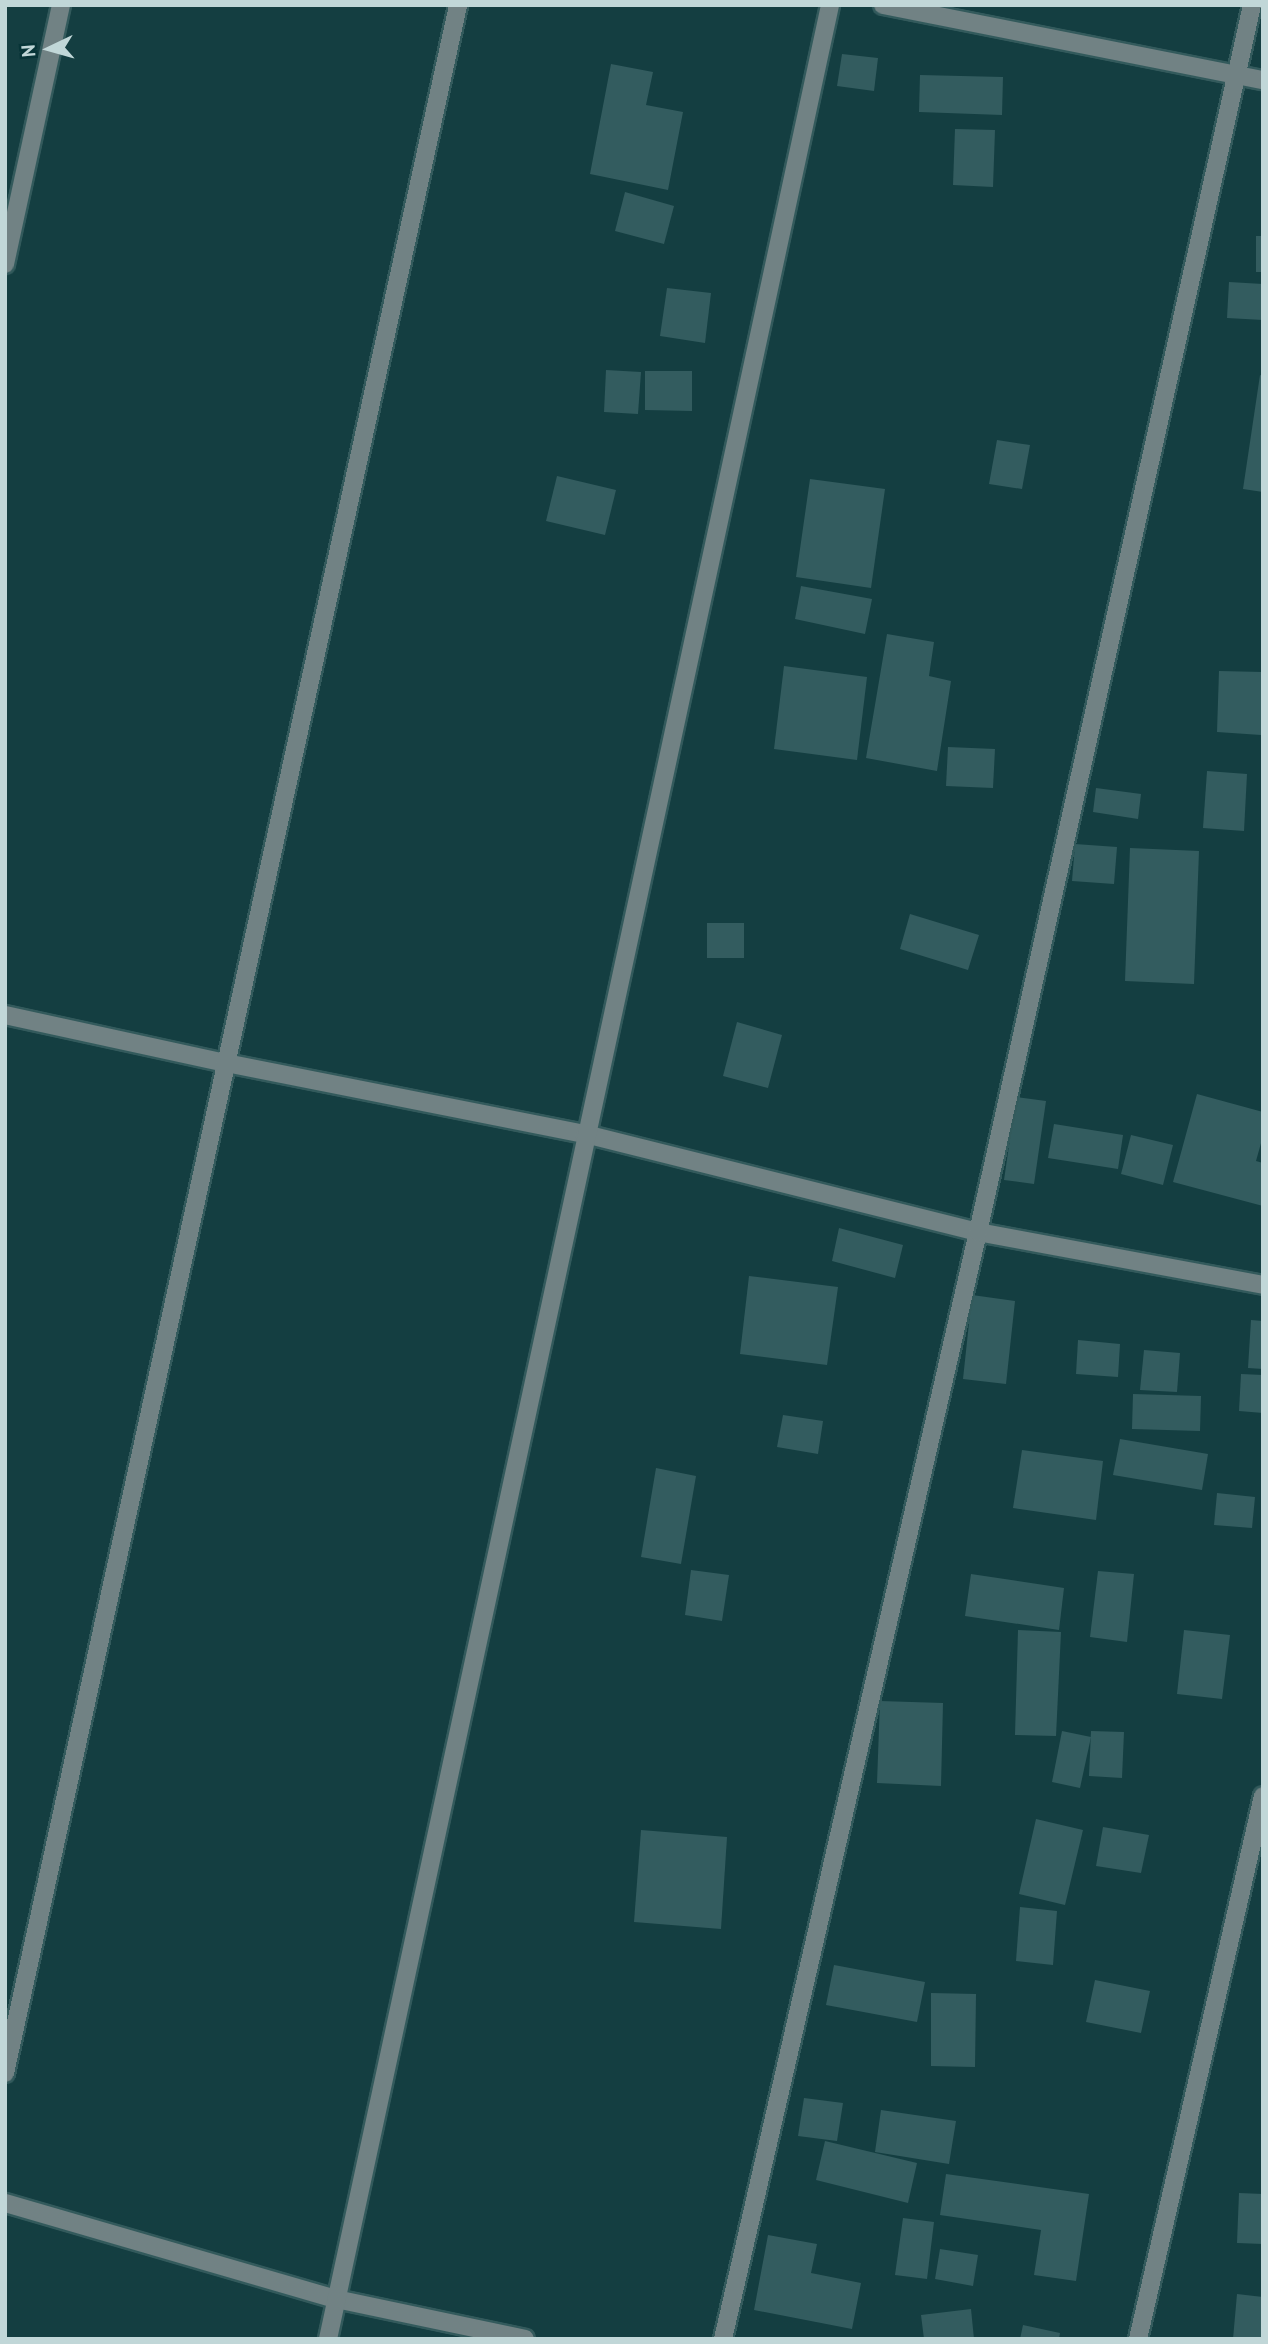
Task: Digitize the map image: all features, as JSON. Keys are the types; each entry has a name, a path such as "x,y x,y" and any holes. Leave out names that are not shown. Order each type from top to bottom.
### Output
{"street":[{"path":"5,264 61,5"},
{"path":"5,2073 458,5"},
{"path":"327,2339 830,5"},
{"path":"883,5 1263,80"},
{"path":"723,2339 978,1232 1252,5"},
{"path":"5,1015 226,1063 585,1134 978,1232 1263,1285"},
{"path":"1138,2339 1263,1796"},
{"path":"5,2203 336,2299 525,2339"}],"building":[{"path":"842,54 878,58 874,91 837,86"},
{"path":"611,64 653,72 646,105 683,112 668,190 590,174"},
{"path":"920,75 1003,77 1002,115 919,112"},
{"path":"955,129 995,130 993,187 953,185"},
{"path":"625,192 674,206 664,244 615,231"},
{"path":"1256,236 1263,236 1263,272 1256,272"},
{"path":"1229,282 1263,284 1263,320 1227,318"},
{"path":"667,288 711,293 705,343 660,336"},
{"path":"606,370 641,372 638,414 604,412"},
{"path":"645,371 692,371 692,411 645,410"},
{"path":"1260,375 1263,376 1263,492 1243,489"},
{"path":"997,440 1030,445 1022,489 989,484"},
{"path":"557,476 616,490 605,535 546,521"},
{"path":"810,479 885,489 871,588 796,577"},
{"path":"801,586 872,599 865,634 795,619"},
{"path":"887,634 934,642 929,676 951,681 937,771 866,758"},
{"path":"784,666 867,677 857,760 774,749"},
{"path":"1219,671 1263,672 1261,735 1217,732"},
{"path":"948,747 995,749 993,788 946,786"},
{"path":"1207,771 1247,774 1244,831 1203,828"},
{"path":"1096,788 1141,794 1138,819 1093,812"},
{"path":"1075,844 1117,847 1114,884 1072,881"},
{"path":"1130,848 1199,851 1194,984 1125,981"},
{"path":"910,914 979,935 968,970 900,949"},
{"path":"707,923 744,923 744,958 707,958"},
{"path":"737,1022 782,1035 768,1088 723,1076"},
{"path":"1197,1094 1263,1112 1263,1136 1256,1161 1263,1163 1263,1206 1173,1182"},
{"path":"1016,1097 1046,1101 1034,1184 1004,1180"},
{"path":"1054,1124 1123,1135 1118,1169 1048,1158"},
{"path":"1131,1135 1173,1145 1163,1185 1121,1174"},
{"path":"839,1228 903,1245 895,1278 832,1261"},
{"path":"749,1276 838,1287 827,1365 740,1354"},
{"path":"972,1295 1015,1301 1006,1384 963,1379"},
{"path":"1251,1320 1263,1321 1263,1369 1248,1368"},
{"path":"1078,1340 1120,1344 1118,1377 1076,1374"},
{"path":"1144,1350 1180,1353 1177,1392 1140,1390"},
{"path":"1241,1374 1263,1375 1263,1413 1239,1411"},
{"path":"1133,1394 1201,1396 1200,1431 1132,1429"},
{"path":"783,1415 823,1421 818,1454 777,1447"},
{"path":"1120,1439 1208,1454 1202,1490 1113,1475"},
{"path":"1022,1450 1103,1461 1096,1520 1013,1508"},
{"path":"656,1468 696,1476 681,1564 641,1557"},
{"path":"1217,1493 1255,1497 1252,1528 1214,1525"},
{"path":"691,1570 729,1575 722,1621 685,1615"},
{"path":"1098,1571 1134,1574 1127,1642 1090,1637"},
{"path":"971,1574 1064,1588 1059,1630 965,1616"},
{"path":"1018,1630 1061,1632 1056,1736 1015,1735"},
{"path":"1184,1630 1230,1635 1222,1699 1177,1694"},
{"path":"880,1701 943,1703 941,1786 877,1783"},
{"path":"1062,1731 1091,1737 1080,1788 1052,1782"},
{"path":"1091,1731 1124,1732 1122,1778 1089,1776"},
{"path":"1036,1819 1083,1830 1065,1905 1019,1894"},
{"path":"1103,1827 1149,1835 1141,1873 1096,1866"},
{"path":"641,1830 727,1837 721,1929 634,1922"},
{"path":"1020,1907 1057,1911 1053,1965 1016,1961"},
{"path":"834,1965 925,1982 917,2022 826,2005"},
{"path":"1095,1980 1150,1991 1141,2033 1086,2022"},
{"path":"931,1993 976,1994 975,2067 931,2066"},
{"path":"804,2098 843,2103 837,2141 798,2136"},
{"path":"881,2110 956,2121 949,2164 875,2152"},
{"path":"825,2141 917,2163 908,2203 816,2180"},
{"path":"946,2174 1089,2194 1076,2281 1034,2275 1041,2230 940,2215"},
{"path":"1239,2193 1263,2194 1263,2244 1237,2243"},
{"path":"903,2218 934,2222 927,2279 895,2275"},
{"path":"768,2235 817,2244 811,2273 861,2283 852,2329 754,2310"},
{"path":"940,2249 978,2255 973,2286 935,2279"},
{"path":"1237,2294 1263,2297 1263,2339 1233,2339"},
{"path":"971,2309 974,2339 924,2339 921,2315"},
{"path":"1023,2325 1060,2333 1059,2339 1020,2339"}]}
